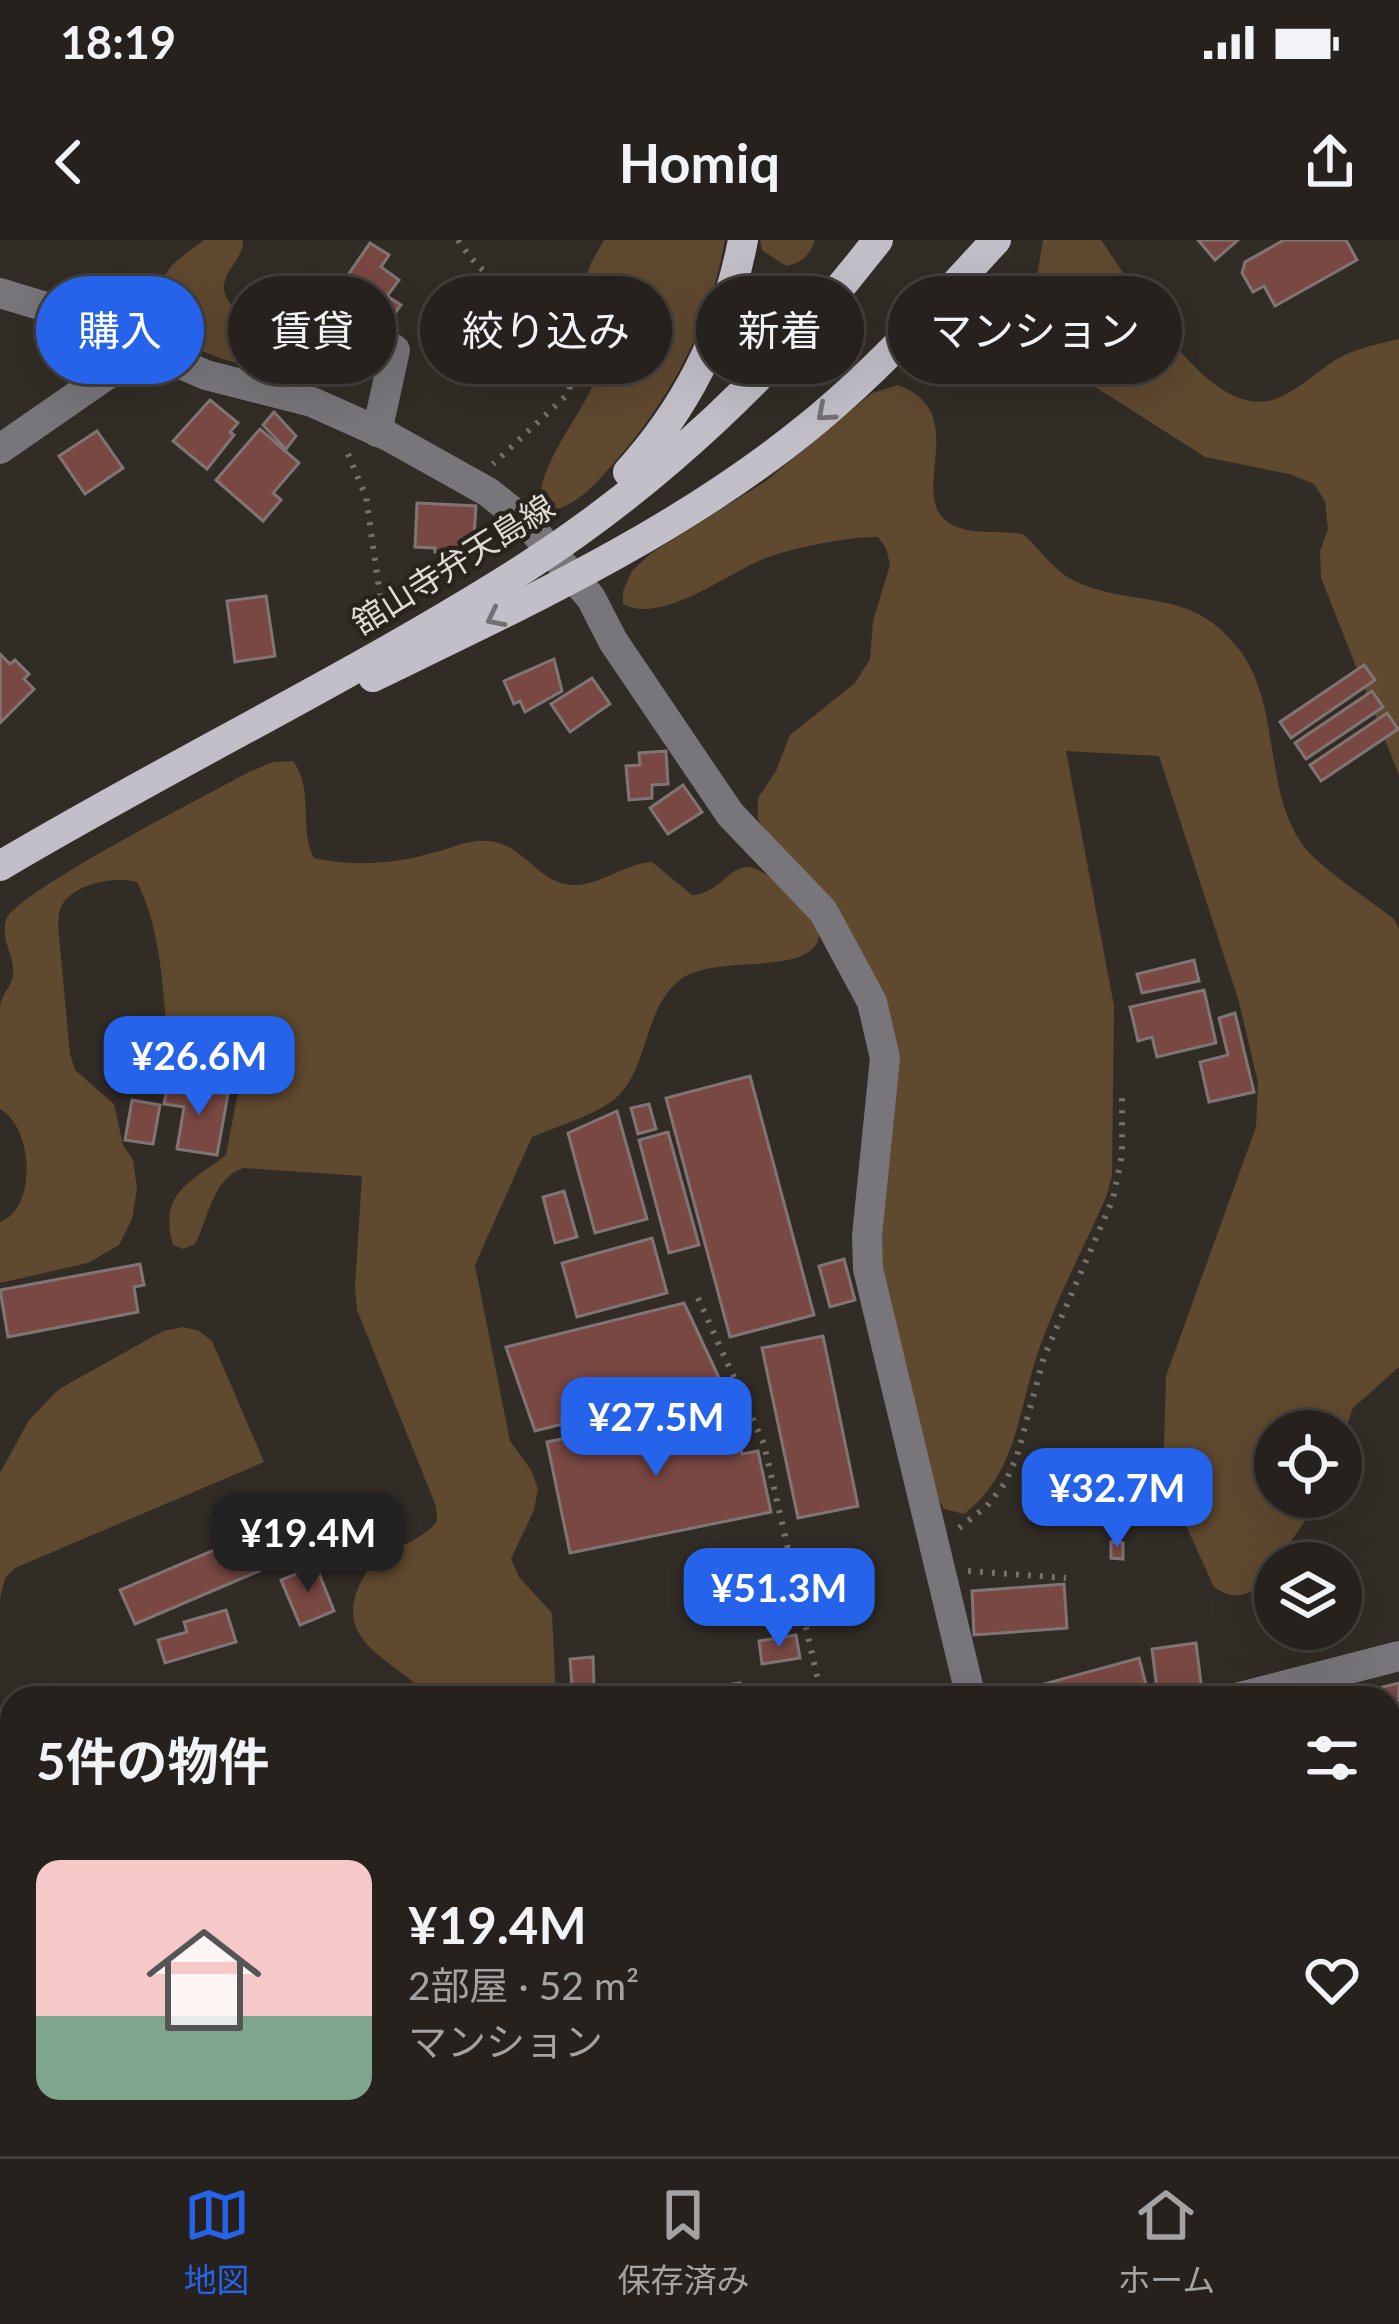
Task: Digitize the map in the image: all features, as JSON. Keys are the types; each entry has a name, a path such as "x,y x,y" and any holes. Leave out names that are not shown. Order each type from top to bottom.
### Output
{"main road":[{"path":"572,535 659,437 681,405 716,334 742,240"},
{"name":"舘山寺弁天島線","path":"0,866 526,568 662,464 747,388 878,240"},
{"path":"270,713 372,678 498,616 700,505 792,440 861,381 996,240"}],"street":[{"path":"0,293 36,304"},
{"path":"204,374 312,402 498,498 527,523 591,598 613,640 730,814 834,927 872,1002 885,1058 867,1236 868,1269 968,1686"},
{"path":"0,449 94,384"},
{"path":"377,432 388,384"},
{"path":"1283,1686 1399,1656"}],"path":[{"path":"458,240 533,314 574,375 567,394 472,484"},
{"path":"312,402 360,476 388,647"},
{"path":"932,1534 965,1526 1005,1483 1051,1338 1114,1199 1122,1155 1122,1097"},
{"path":"698,1298 764,1444 819,1686"},
{"path":"940,1569 1066,1578"}],"shaded area":[{"path":"204,240 243,240 224,284 228,360 204,352 204,276 165,276"},
{"path":"604,240 725,240 717,276 696,276 696,336 670,388 600,479 555,510 542,503 545,474 594,384 672,384 672,276 588,276"},
{"path":"760,240 815,240 805,258 786,266 762,250"},
{"path":"1043,240 1101,240 1126,276 1037,276"},
{"path":"1399,339 1399,775 1321,578 1320,551 1328,529 1325,501 1314,484 1289,474 1205,457 1087,384 1182,384 1182,353 1224,391 1250,401 1275,399 1344,355"},
{"path":"898,385 921,398 933,416 934,499 941,515 957,527 1023,534 1077,582 1184,608 1223,631 1254,674 1282,798 1302,844 1394,919 1399,929 1399,1367 1352,1410 1254,1410 1254,1518 1307,1518 1290,1542 1254,1542 1254,1590 1246,1594 1230,1595 1214,1587 1163,1475 1166,1376 1256,1127 1258,1083 1239,1002 1159,756 1066,751 1114,1006 1112,1176 1042,1341 1007,1457 982,1497 964,1514 944,1509 934,1493 878,1252 897,1057 758,819 758,798 776,771 790,735 855,683 870,659 873,621 890,565 886,548 878,537 807,546 768,557 677,602 639,609 623,604 632,571 650,554 766,481 872,393"},
{"path":"293,761 300,773 314,858 388,862 471,842 492,842 505,845 565,884 587,884 652,862 692,895 710,890 747,867 767,875 793,896 818,933 809,952 795,958 715,967 681,979 658,1008 622,1092 590,1114 532,1137 475,1265 510,1441 538,1489 534,1510 511,1559 519,1577 552,1613 555,1686 418,1686 359,1634 353,1609 364,1576 380,1559 437,1521 436,1506 357,1310 362,1176 243,1168 218,1190 195,1244 183,1249 173,1245 170,1212 174,1200 190,1181 226,1155 238,1092 224,1082 188,1075 171,1065 158,948 137,882 107,881 76,891 61,907 58,925 70,1054 75,1070 114,1104 123,1145 133,1160 137,1188 132,1219 119,1245 88,1263 0,1283 0,1222 20,1202 27,1168 20,1133 0,1109 0,1007 13,974 6,920 42,888 116,844 273,762"},
{"path":"183,1327 212,1341 264,1462 15,1568 5,1578 0,1598 0,1473 29,1420 59,1389 163,1331"}],"building":[{"path":"1198,240 1238,240 1215,260"},
{"path":"1284,240 1346,240 1357,260 1275,306 1264,286 1253,292 1242,273 1245,262"},
{"path":"370,243 389,255 381,267 393,276 347,276"},
{"path":"210,400 238,423 207,469 173,441"},
{"path":"274,412 296,436 286,449 263,425"},
{"path":"260,429 299,463 273,493 281,500 263,521 216,480"},
{"path":"97,431 123,468 85,494 59,456"},
{"path":"417,503 476,506 473,554 415,547"},
{"path":"266,596 275,656 235,662 227,601"},
{"path":"0,654 29,674 24,679 34,689 0,723"},
{"path":"554,659 562,691 525,712 520,701 514,704 504,681"},
{"path":"1364,665 1375,680 1291,738 1280,722"},
{"path":"592,678 610,704 570,732 551,704"},
{"path":"1372,691 1383,707 1306,759 1295,743"},
{"path":"1387,713 1398,729 1321,781 1310,765"},
{"path":"666,751 668,784 652,785 652,798 629,800 626,766 640,765 639,753"},
{"path":"683,785 702,812 668,834 650,808"},
{"path":"1194,960 1199,981 1142,993 1137,974"},
{"path":"1204,990 1216,1043 1157,1057 1152,1037 1138,1041 1130,1007"},
{"path":"1235,1013 1254,1092 1209,1102 1200,1062 1228,1055 1219,1018"},
{"path":"750,1076 814,1315 730,1337 666,1098"},
{"path":"168,1084 228,1094 217,1155 177,1149 184,1107 164,1104"},
{"path":"132,1100 160,1105 153,1144 125,1140"},
{"path":"649,1104 656,1129 638,1134 631,1108"},
{"path":"617,1111 647,1219 595,1233 568,1133"},
{"path":"668,1132 699,1245 669,1253 639,1140"},
{"path":"564,1191 577,1237 555,1243 543,1197"},
{"path":"652,1238 667,1293 577,1317 562,1263"},
{"path":"844,1259 855,1300 830,1307 819,1266"},
{"path":"140,1264 144,1285 134,1287 138,1312 8,1337 0,1290"},
{"path":"684,1303 722,1384 535,1431 506,1347"},
{"path":"823,1336 858,1506 798,1518 762,1348"},
{"path":"732,1404 742,1454 758,1451 771,1512 570,1553 547,1442"},
{"path":"1082,1469 1108,1470 1107,1509 1080,1507"},
{"path":"280,1522 294,1556 135,1624 120,1590"},
{"path":"1111,1542 1123,1543 1123,1559 1111,1558"},
{"path":"316,1566 334,1611 300,1625 281,1580"},
{"path":"1064,1584 1067,1628 974,1635 972,1591"},
{"path":"226,1610 236,1642 165,1663 158,1640 187,1632 184,1622"},
{"path":"796,1635 800,1658 762,1664 759,1641"},
{"path":"1196,1643 1201,1686 1157,1686 1152,1649"},
{"path":"593,1657 594,1685 572,1686 570,1659"},
{"path":"1139,1658 1146,1686 1037,1686"}]}
